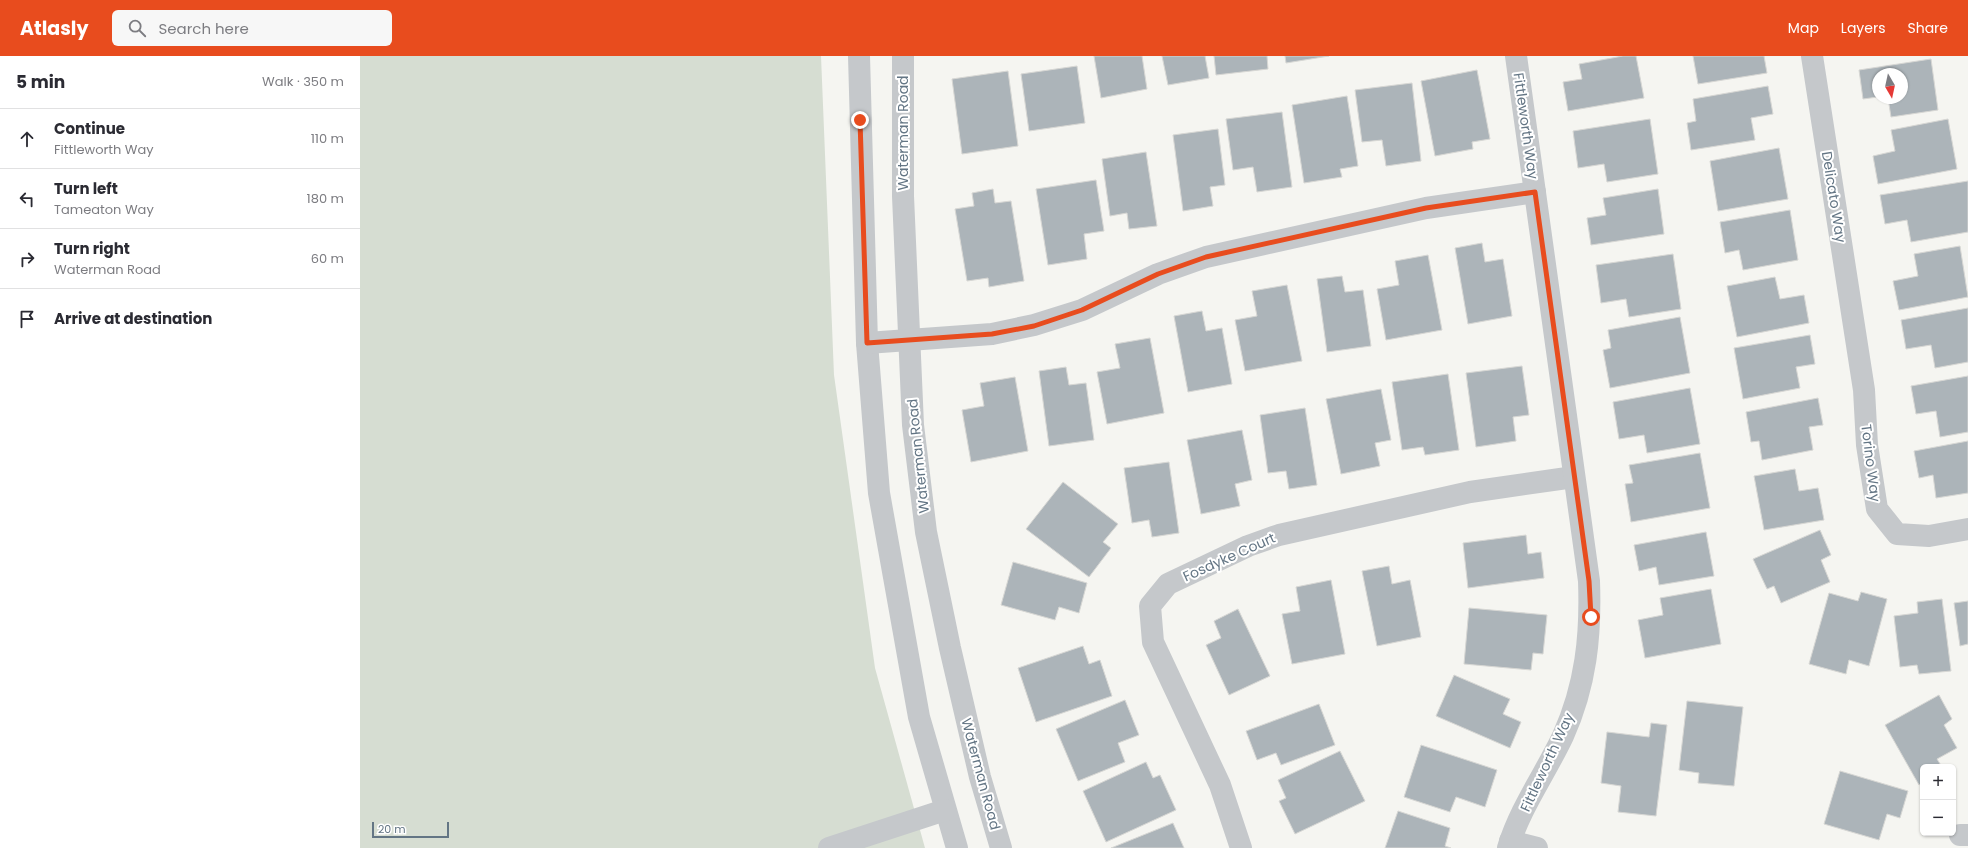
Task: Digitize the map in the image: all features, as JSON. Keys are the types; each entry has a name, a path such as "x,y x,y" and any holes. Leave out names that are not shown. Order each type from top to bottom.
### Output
{"street":[{"path":"859,56 867,343 878,493 919,717 957,848"},
{"name":"Waterman Road","path":"903,56 903,196 913,425 926,532 950,648 980,777 1001,848"},
{"name":"Fittleworth Way","path":"1509,845 1536,785 1563,736 1578,693 1588,653 1591,617 1589,581 1516,56"},
{"name":"Delicato Way","path":"1812,56 1856,338"},
{"path":"867,343 992,334 1034,326 1082,310 1158,274 1206,257 1426,208 1535,192"},
{"name":"Torino Way","path":"1856,338 1864,390 1867,445 1877,509 1897,534 1929,536 1968,530"},
{"name":"Fosdyke Court","path":"1241,848 1220,784 1153,642 1150,606 1168,584 1248,546 1279,535 1470,492 1574,477"},
{"path":"830,848 945,810"},
{"path":"1509,845 1537,848"}],"shaded area":[{"path":"360,56 821,56 834,375 875,668 925,848 360,848"}],"building":[{"path":"1094,56 1142,56 1147,89 1101,98"},
{"path":"1162,56 1205,56 1209,78 1168,85"},
{"path":"1214,56 1267,56 1268,69 1216,75"},
{"path":"1285,56 1329,56 1286,63"},
{"path":"1623,56 1636,56 1644,98 1568,111 1563,82 1582,79 1579,64"},
{"path":"1693,56 1764,56 1767,73 1698,84"},
{"path":"1931,59 1938,110 1891,117 1889,104 1908,104 1908,68 1872,68"},
{"path":"1077,66 1085,123 1029,131 1021,74"},
{"path":"1872,68 1872,98 1863,99 1859,70"},
{"path":"1477,70 1490,139 1472,142 1473,149 1435,156 1421,81"},
{"path":"1008,71 1018,146 962,154 952,79"},
{"path":"1412,83 1421,161 1386,166 1382,140 1362,142 1355,90"},
{"path":"1768,86 1773,114 1751,118 1755,140 1691,150 1687,123 1696,121 1693,99"},
{"path":"1347,96 1358,166 1340,169 1342,177 1304,183 1292,105"},
{"path":"1282,112 1292,187 1257,192 1253,167 1233,170 1226,119"},
{"path":"1650,119 1658,174 1607,182 1604,164 1578,168 1573,131"},
{"path":"1948,119 1957,169 1878,184 1873,156 1895,151 1891,130"},
{"path":"1218,129 1225,185 1210,187 1213,206 1183,211 1173,135"},
{"path":"1779,148 1788,199 1718,211 1710,161"},
{"path":"1146,152 1157,226 1129,229 1127,213 1110,216 1102,159"},
{"path":"1096,180 1104,231 1084,234 1087,259 1048,265 1036,189"},
{"path":"1968,181 1968,232 1911,242 1907,220 1885,224 1880,195"},
{"path":"993,189 995,203 1011,201 1024,281 989,287 988,278 967,281 955,209 974,206 972,193"},
{"path":"1658,189 1664,234 1591,245 1587,218 1606,215 1603,198"},
{"path":"1790,210 1798,260 1743,270 1739,250 1725,253 1720,222"},
{"path":"1482,243 1485,262 1503,259 1512,316 1468,324 1455,248"},
{"path":"1960,246 1968,297 1899,310 1893,281 1918,276 1914,254"},
{"path":"1673,254 1681,309 1629,317 1626,299 1601,303 1596,265"},
{"path":"1428,255 1442,330 1386,340 1377,289 1399,285 1395,261"},
{"path":"1342,276 1345,292 1363,290 1371,346 1327,352 1317,279"},
{"path":"1775,277 1780,299 1804,295 1809,323 1737,337 1727,286"},
{"path":"1287,285 1302,361 1245,371 1235,320 1257,316 1252,291"},
{"path":"1968,308 1968,362 1935,368 1931,345 1906,349 1901,320"},
{"path":"1202,311 1206,331 1222,328 1232,384 1188,392 1174,316"},
{"path":"1680,317 1690,373 1610,388 1603,350 1611,348 1608,330"},
{"path":"1810,335 1815,364 1796,367 1800,388 1743,399 1734,348"},
{"path":"1150,338 1164,413 1107,424 1097,372 1120,368 1115,344"},
{"path":"1522,366 1529,415 1513,417 1516,441 1476,447 1466,373"},
{"path":"1066,367 1069,385 1086,383 1094,440 1049,446 1039,371"},
{"path":"1448,374 1459,450 1425,455 1423,447 1402,450 1392,382"},
{"path":"1968,376 1968,432 1940,437 1936,411 1916,414 1911,386"},
{"path":"1015,377 1028,451 971,462 962,410 984,406 980,383"},
{"path":"1690,388 1700,444 1647,453 1644,435 1619,439 1613,402"},
{"path":"1381,389 1391,440 1375,443 1380,466 1341,474 1326,399"},
{"path":"1818,398 1823,425 1809,427 1813,450 1762,460 1759,441 1751,442 1746,412"},
{"path":"1305,408 1317,485 1289,489 1286,471 1268,473 1260,415"},
{"path":"1242,430 1252,480 1235,484 1240,506 1201,514 1187,440"},
{"path":"1968,441 1968,493 1936,498 1933,475 1919,478 1914,451"},
{"path":"1700,453 1710,508 1631,522 1625,484 1633,483 1629,465"},
{"path":"1169,462 1179,533 1152,537 1149,520 1132,523 1124,468"},
{"path":"1795,469 1799,491 1818,488 1824,520 1764,530 1754,476"},
{"path":"1063,482 1118,524 1103,542 1111,548 1089,577 1026,529"},
{"path":"1820,530 1831,555 1821,560 1830,582 1781,603 1774,586 1767,589 1753,559"},
{"path":"1706,532 1714,576 1659,585 1656,567 1639,571 1634,545"},
{"path":"1526,535 1528,554 1541,552 1544,578 1468,588 1463,543"},
{"path":"1013,562 1087,583 1079,613 1059,607 1055,620 1001,605"},
{"path":"1389,566 1392,584 1410,580 1421,637 1377,646 1362,571"},
{"path":"1331,580 1345,654 1292,664 1282,614 1300,611 1296,587"},
{"path":"1711,589 1721,644 1645,658 1638,620 1663,615 1660,598"},
{"path":"1861,592 1887,599 1869,666 1849,660 1846,674 1809,664 1829,593 1858,601"},
{"path":"1942,599 1951,671 1919,674 1917,665 1900,667 1894,616 1918,613 1917,602"},
{"path":"1968,601 1968,644 1960,646 1954,603"},
{"path":"1469,608 1547,615 1543,654 1533,653 1531,670 1464,664"},
{"path":"1238,609 1270,676 1229,695 1206,645 1221,638 1214,621"},
{"path":"1083,646 1089,664 1100,660 1112,696 1036,722 1018,668"},
{"path":"1454,675 1510,699 1503,714 1521,722 1510,748 1436,716"},
{"path":"1939,695 1952,719 1944,725 1957,748 1937,759 1940,764 1920,764 1919,785 1885,725"},
{"path":"1125,700 1139,735 1118,743 1125,762 1078,781 1056,729"},
{"path":"1687,701 1743,707 1734,786 1698,783 1699,773 1679,770"},
{"path":"1319,704 1335,745 1281,765 1276,753 1257,760 1246,731"},
{"path":"1651,723 1667,725 1656,816 1618,812 1621,786 1601,783 1607,732 1649,737"},
{"path":"1421,745 1497,770 1485,807 1456,797 1450,812 1404,797"},
{"path":"1340,751 1365,801 1295,834 1279,801 1286,798 1278,780"},
{"path":"1146,762 1153,778 1160,775 1176,810 1106,842 1083,791"},
{"path":"1840,771 1908,791 1900,818 1887,814 1879,840 1824,824"},
{"path":"1398,811 1450,828 1445,846 1451,848 1385,848"},
{"path":"1173,823 1184,848 1111,848"}],"route":[{"path":"860,120 867,343 992,334 1034,326 1082,310 1158,274 1206,257 1426,208 1535,192 1589,581 1591,617"}]}
